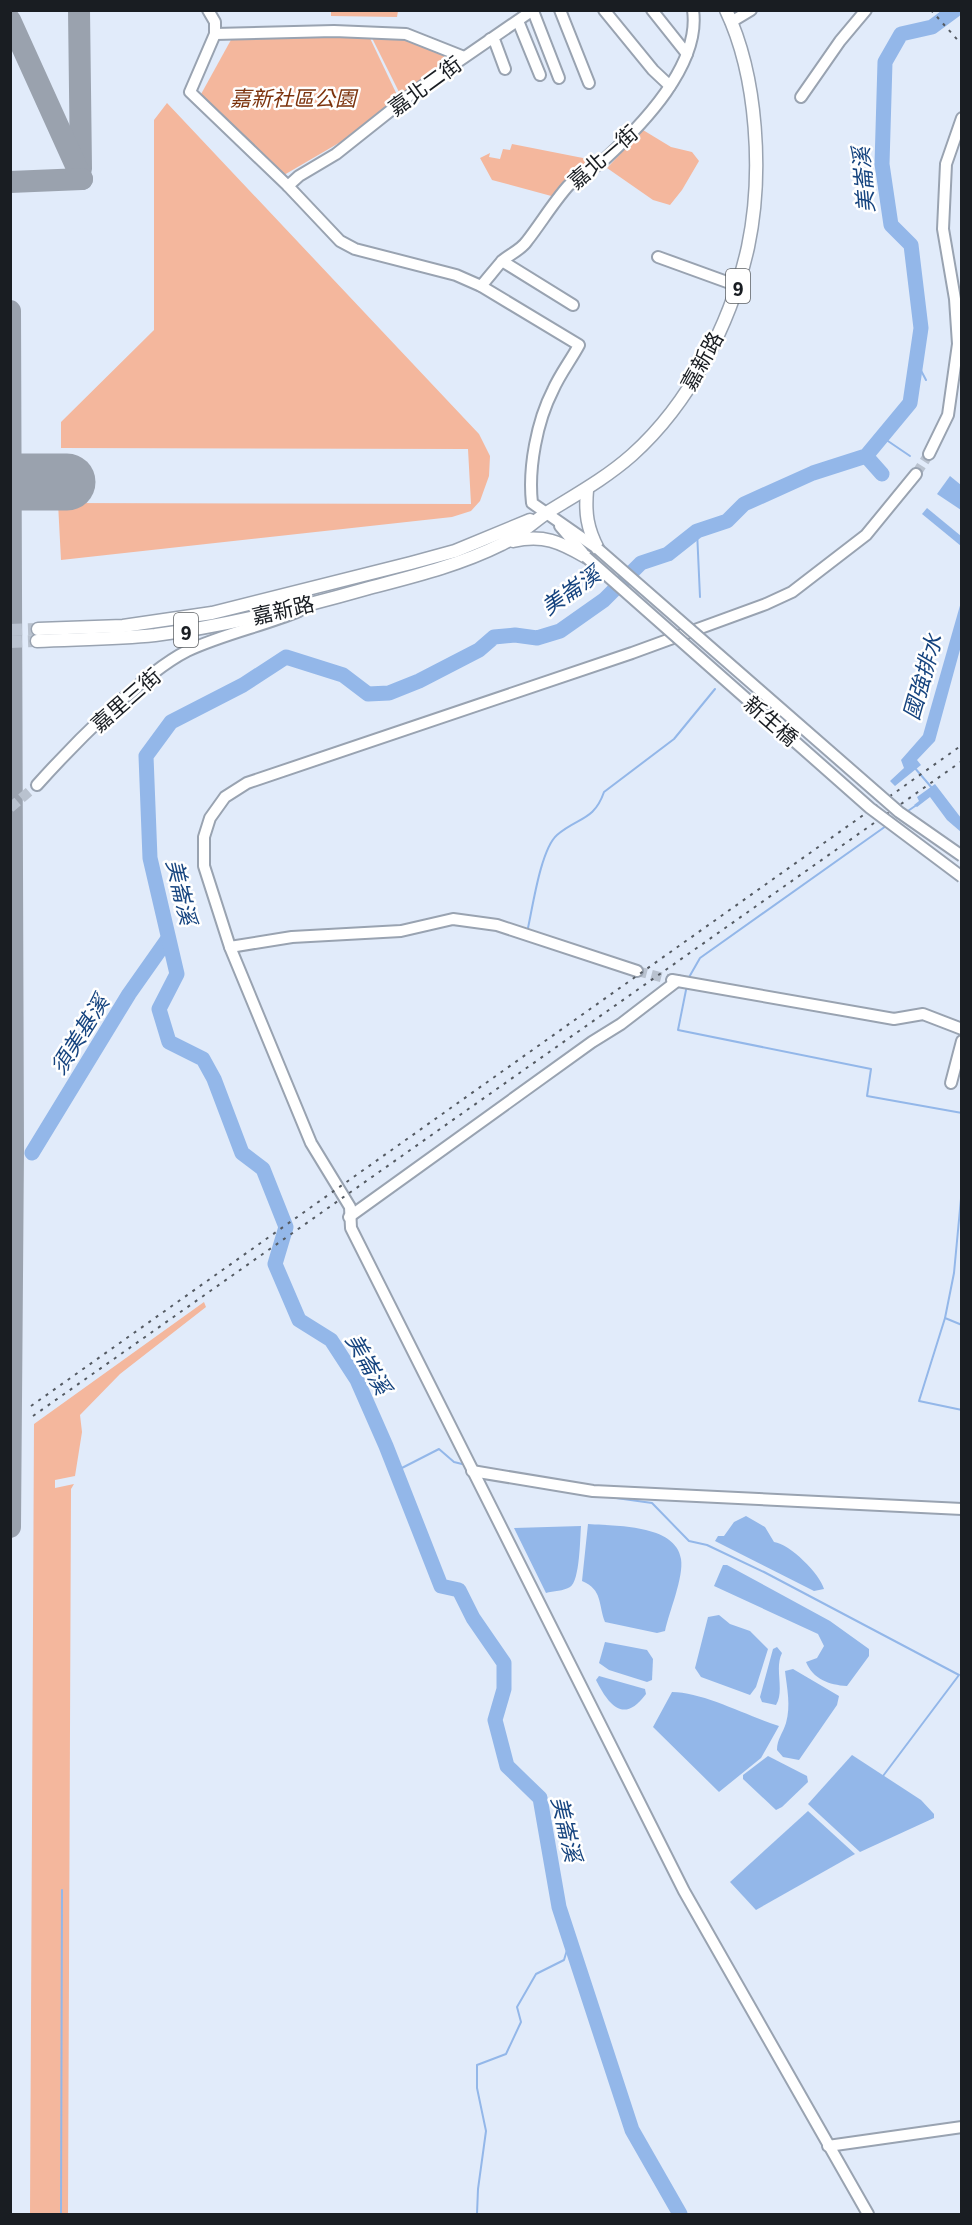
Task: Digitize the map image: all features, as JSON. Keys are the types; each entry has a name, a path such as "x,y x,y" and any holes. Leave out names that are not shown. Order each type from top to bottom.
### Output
{"main road":[{"name":"嘉新路","path":"548,513 454,550 330,585 284,594 212,613 134,625 38,635 153,635 188,630 331,599 436,570 506,543 548,513 587,490 634,453 667,418 690,385 720,328 738,286 754,217 755,147 745,64 728,16"},
{"path":"587,490 585,518 588,531 598,549"},
{"path":"506,543 530,537 545,537 560,541 586,557"}],"street":[{"path":"208,10 215,22 215,34 190,92 288,186 340,241 355,249 456,275 481,286 579,345 553,390 542,422 530,483 532,503 548,513"},
{"path":"560,10 589,83"},
{"path":"604,10 653,70 670,86"},
{"path":"652,10 687,54"},
{"name":"嘉北一街","path":"481,286 502,261 525,244 570,185 584,172 604,160 641,124 670,86 687,54 693,34 693,10"},
{"path":"728,16 751,10"},
{"path":"801,97 840,40 866,10"},
{"path":"533,11 559,78"},
{"name":"嘉北二街","path":"288,186 464,57 533,11"},
{"path":"518,21 540,75"},
{"path":"215,34 334,31 405,34 464,57"},
{"path":"490,39 495,42 505,69"},
{"path":"929,454 948,416 958,344 956,298 943,229 946,164 962,118"},
{"path":"658,257 738,286"},
{"path":"502,261 573,304"},
{"path":"868,2214 684,1891 351,1228 350,1207 311,1143 230,947 204,866 202,846 210,818 219,804 232,792 247,783 632,653 766,604 792,592 866,535 916,474"},
{"name":"新生橋","path":"548,513 598,549 899,812 962,856"},
{"name":"新生橋","path":"548,513 586,557 870,808 962,877"},
{"name":"嘉里三街","path":"37,785 118,704 186,652 331,599"},
{"path":"230,947 292,938 401,931 453,919 497,925 637,971"},
{"path":"349,1217 680,981 894,1019 923,1014 962,1029"},
{"path":"951,1083 962,1041"},
{"path":"472,1471 593,1491 962,1509"},
{"path":"828,2146 962,2127"}],"green space":[{"path":"331,10 398,11 397,17 331,16"},
{"name":"嘉新社區公園","path":"368,34 398,97 344,140 284,175 200,96 232,38"},
{"path":"370,34 412,41 450,60 401,96"},
{"path":"167,103 479,434 490,456 489,476 480,501 471,511 452,517 61,560 58,503 471,504 468,449 61,448 61,422 154,330 154,120"},
{"path":"643,130 671,147 692,152 699,161 670,205 653,200 607,168"},
{"path":"512,144 588,159 555,197 492,180 480,158 490,153 489,157 500,159 503,149 510,150"},
{"path":"204,1302 206,1307 120,1374 80,1415 82,1432 75,1476 55,1480 55,1488 74,1484 71,1489 68,2214 30,2214 34,1424"}],"water":[{"path":"950,476 961,485 961,510 937,494"},
{"path":"927,508 961,536 961,546 922,514"},
{"path":"961,602 961,646 935,741 917,760 921,765 895,786 890,781 904,768 901,760 923,735"},
{"path":"935,784 961,818 961,832 947,820 930,797 917,807 914,805 919,801 917,797"},
{"path":"746,1516 765,1527 774,1542 788,1548 804,1561 817,1576 824,1589 814,1591 715,1541 718,1536 724,1536 734,1522"},
{"path":"588,1524 642,1529 668,1539 677,1548 681,1559 680,1575 665,1631 657,1633 605,1622 597,1593 582,1581"},
{"path":"581,1526 578,1568 573,1583 568,1588 546,1593 514,1528"},
{"path":"723,1565 727,1565 830,1621 869,1649 869,1656 847,1686 822,1680 809,1668 806,1662 817,1658 824,1646 818,1634 714,1586"},
{"path":"719,1615 730,1624 750,1631 768,1649 756,1687 750,1695 701,1677 695,1668 708,1617"},
{"path":"605,1642 647,1650 653,1659 652,1680 647,1682 609,1670 599,1663"},
{"path":"777,1647 782,1653 779,1666 780,1693 776,1705 762,1702 760,1697 773,1649"},
{"path":"793,1669 839,1696 837,1705 799,1760 783,1757 777,1750 788,1710 785,1671"},
{"path":"599,1676 645,1689 646,1694 631,1708 624,1710 618,1708 612,1704 601,1689 596,1680"},
{"path":"672,1692 711,1700 779,1726 761,1758 719,1792 653,1727"},
{"path":"852,1755 921,1800 934,1814 934,1818 860,1852 808,1804"},
{"path":"768,1756 807,1776 808,1782 776,1810 743,1779 743,1775"},
{"path":"808,1811 855,1854 756,1910 730,1882"}],"waterway":[{"name":"美崙溪","path":"680,2214 632,2130 559,1907 540,1798 507,1766 495,1720 504,1689 504,1663 473,1618 459,1590 441,1586 386,1446 357,1380 331,1340 299,1320 275,1264 286,1227 263,1169 242,1153 214,1079 203,1059 169,1042 159,1009 177,974 150,858 146,756 171,722 243,685 286,657 343,675 368,694 389,693 419,681 479,650 494,637 515,635 537,638 560,631 604,600 641,563 668,554 697,531 727,521 744,504 813,473 866,456 910,403 921,328 911,245 891,225 882,164 885,62 901,34 932,27 955,10"},
{"path":"916,361 926,380"},
{"path":"882,437 910,456"},
{"name":"國強排水","path":"866,456 882,474"},
{"path":"697,531 700,597"},
{"path":"528,928 538,878 551,842 565,829 590,814 604,792 674,739 715,689"},
{"name":"國強排水","path":"914,767 932,788"},
{"path":"905,813 918,804"},
{"path":"688,979 700,958 886,826"},
{"name":"須美基溪","path":"32,1153 129,994 167,940"},
{"path":"687,985 678,1030 871,1069 867,1096 962,1113"},
{"path":"962,1188 954,1273 945,1318 962,1325"},
{"path":"945,1318 919,1401 962,1410"},
{"path":"396,1471 439,1449 454,1462 462,1464"},
{"path":"609,1497 652,1503 689,1541 707,1545 764,1572 959,1675 883,1776"},
{"path":"61,2214 62,1890"},
{"path":"477,2214 486,2131 477,2088 477,2065 506,2054 521,2022 517,2007 536,1974 564,1960 570,1940"}],"taxiway":[{"path":"79,10 81,169"},
{"path":"10,20 82,179"},
{"path":"10,182 82,179"},
{"path":"10,311 13,1150 10,1527"}],"runway":[{"path":"10,482 67,482"}],"tunnel":[{"path":"916,474 929,454"},
{"path":"10,630 38,629"},
{"path":"10,642 37,641"},
{"path":"10,808 37,785"},
{"path":"637,971 668,979"}],"railway":[{"path":"931,10 962,45"},
{"path":"31,1406 962,745"},
{"path":"33,1416 962,761"}]}
